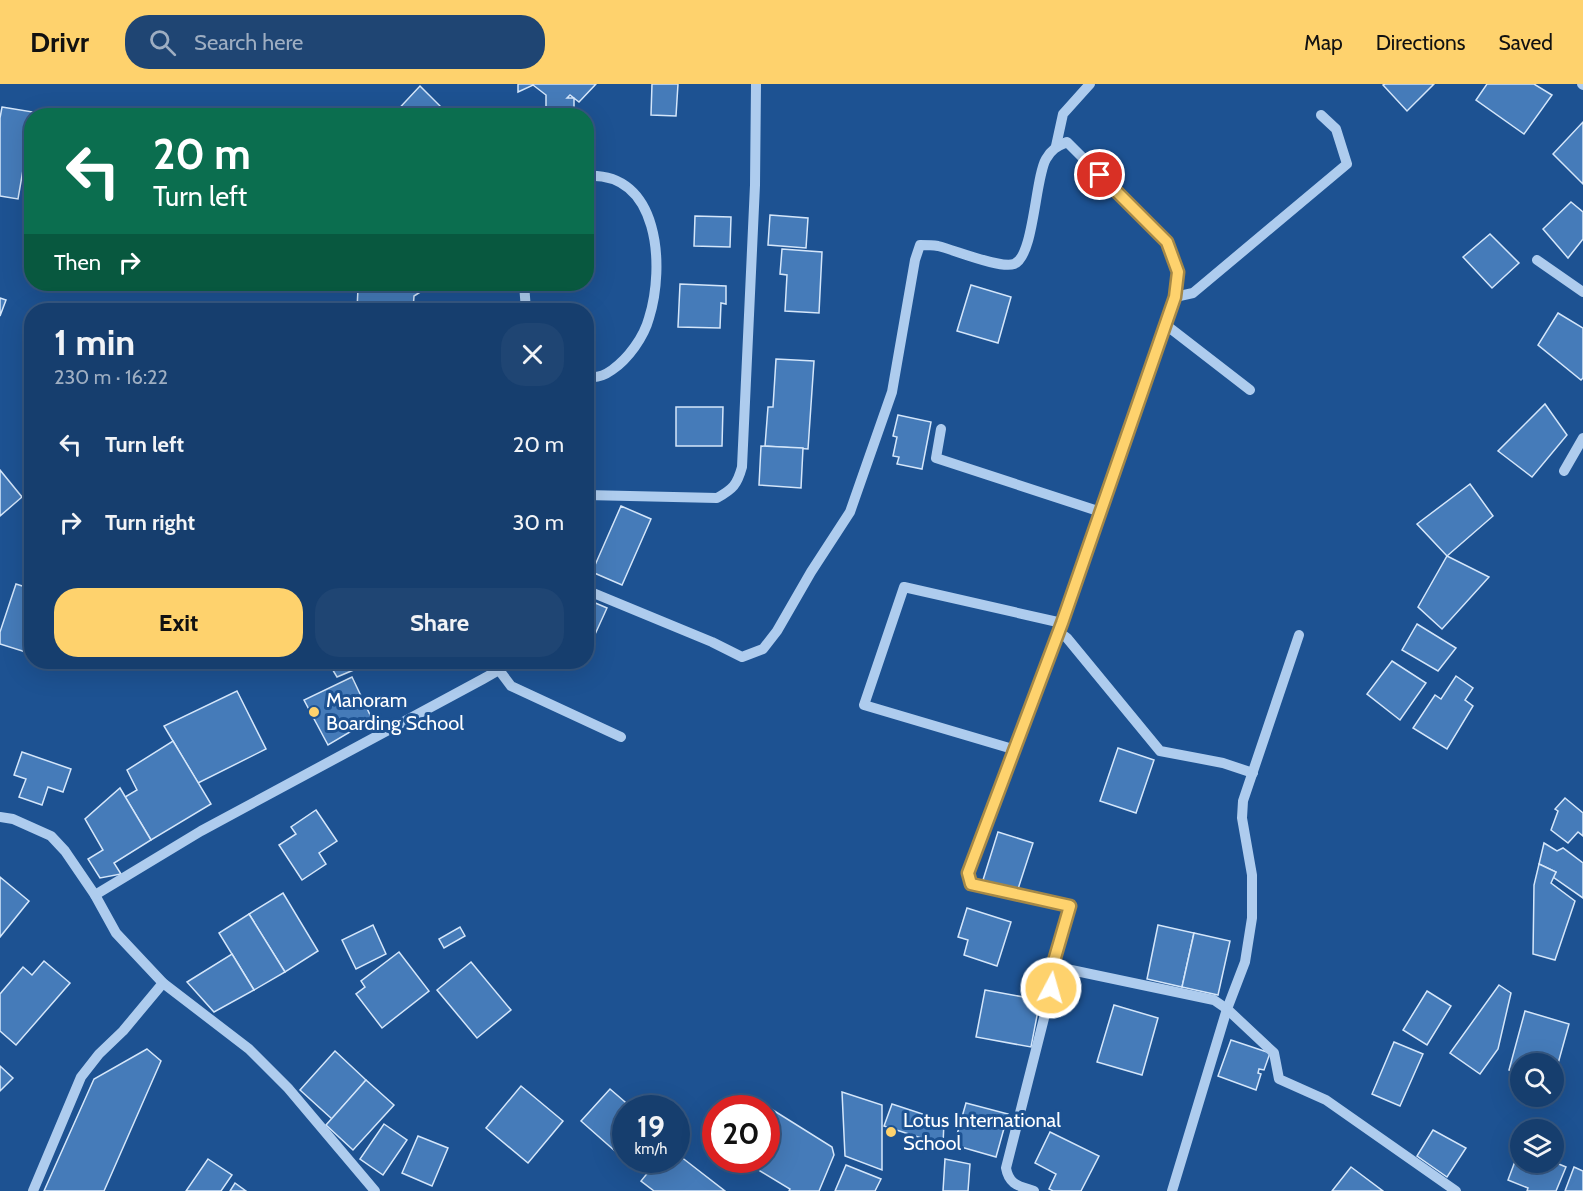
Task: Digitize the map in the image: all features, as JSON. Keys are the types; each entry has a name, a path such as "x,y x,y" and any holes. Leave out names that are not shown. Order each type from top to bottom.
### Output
{"street":[{"path":"594,495 717,498 738,482 742,466 753,232 756,84"},
{"path":"594,593 712,642 742,657 763,649 777,631 811,572 850,512 892,392 915,260 920,245 936,245 1000,264 1014,264 1022,259 1045,161 1056,146 1063,114 1090,84"},
{"path":"1175,297 1193,293 1347,164 1336,129 1321,115"},
{"path":"1034,1191 1013,1184 1008,1178 1006,1168 1057,967 1054,961 1070,906 971,884 968,873 1016,750 1101,512 1175,297 1178,272 1167,242 1067,142 1056,146"},
{"path":"594,176 616,179 631,189 645,210 653,231 657,254 656,292 649,321 621,363 608,373 594,376"},
{"path":"1536,260 1583,292"},
{"path":"1166,325 1250,390"},
{"path":"941,429 936,458 1101,512"},
{"path":"1564,471 1583,438"},
{"path":"1016,750 864,705 904,587 1060,627 1160,751 1223,763 1253,773"},
{"path":"1172,1191 1227,1009 1245,962 1252,918 1252,875 1242,818 1243,801 1299,635"},
{"path":"95,895 201,831 499,670 512,686 621,737"},
{"path":"0,817 13,819 51,836 65,851 95,895 116,933 163,983 249,1049 288,1088 375,1191"},
{"path":"1057,967 1214,1000 1227,1009 1274,1053 1279,1079 1326,1100 1456,1191"},
{"path":"33,1191 81,1077 163,983"}],"building":[{"path":"518,84 596,84 579,102 574,98 574,108 546,108 546,95 533,85 518,92"},
{"path":"652,84 678,84 676,116 651,115"},
{"path":"1434,84 1407,111 1383,85"},
{"path":"1487,84 1534,84 1552,95 1524,134 1476,100"},
{"path":"420,86 442,108 399,108"},
{"path":"2,107 24,111 24,164 18,199 0,196"},
{"path":"1583,122 1583,184 1553,154"},
{"path":"1571,202 1583,212 1583,239 1568,258 1543,229"},
{"path":"770,215 808,218 806,248 768,245"},
{"path":"695,216 731,217 730,247 694,246"},
{"path":"1490,234 1519,263 1492,288 1463,257"},
{"path":"782,249 822,252 819,313 785,311 787,275 780,274"},
{"path":"680,284 726,286 726,304 721,303 720,328 678,327"},
{"path":"971,285 1011,297 998,343 957,331"},
{"path":"358,291 422,291 414,296 414,303 357,303"},
{"path":"0,298 6,300 0,316"},
{"path":"1558,313 1583,328 1583,378 1581,380 1538,345"},
{"path":"776,359 814,361 808,449 765,446 768,407 773,407"},
{"path":"1545,404 1567,435 1532,477 1498,451"},
{"path":"676,407 723,407 722,446 676,446"},
{"path":"898,415 931,422 922,469 897,464 899,457 893,456 897,437 893,436"},
{"path":"761,446 803,448 801,488 759,485"},
{"path":"0,470 22,497 0,516"},
{"path":"1470,484 1493,516 1447,556 1417,524"},
{"path":"621,506 651,519 622,585 594,573 594,567"},
{"path":"1447,556 1489,577 1442,629 1418,607"},
{"path":"16,584 24,586 24,652 0,644 0,632"},
{"path":"594,602 607,608 594,637"},
{"path":"1417,624 1456,648 1438,671 1402,650"},
{"path":"1392,661 1426,683 1400,720 1367,694"},
{"path":"332,669 356,669 337,677"},
{"path":"1456,676 1473,688 1465,700 1473,706 1447,749 1413,728 1435,695 1441,699"},
{"path":"352,677 372,719 328,745 304,700"},
{"path":"237,691 266,749 198,783 164,726"},
{"path":"173,741 211,804 151,840 125,797 137,790 127,770"},
{"path":"1118,748 1154,760 1136,813 1100,801"},
{"path":"22,752 71,769 63,792 48,787 42,805 19,797 26,779 14,775"},
{"path":"120,788 151,840 114,863 121,874 100,878 88,859 103,850 85,819"},
{"path":"1565,798 1583,813 1583,836 1578,832 1568,843 1551,830 1558,811 1555,809"},
{"path":"316,810 337,841 319,853 326,864 302,880 279,845 296,834 291,827"},
{"path":"998,832 1033,843 1017,892 983,880"},
{"path":"1544,843 1557,851 1563,848 1583,863 1583,898 1553,877 1556,872 1539,864"},
{"path":"1539,864 1556,872 1551,883 1575,901 1555,960 1533,954 1534,885"},
{"path":"0,877 29,901 0,937"},
{"path":"283,893 318,951 285,972 249,914"},
{"path":"967,908 1011,922 997,966 964,955 968,940 958,937"},
{"path":"249,914 285,972 254,990 219,933"},
{"path":"373,925 386,954 356,969 342,940"},
{"path":"1158,925 1194,933 1182,987 1147,979"},
{"path":"460,927 465,936 444,948 439,939"},
{"path":"1194,933 1230,941 1218,995 1182,987"},
{"path":"399,952 429,991 382,1028 356,994 365,987 361,981"},
{"path":"232,954 254,990 214,1012 187,982"},
{"path":"44,961 70,983 16,1045 0,1031 0,994 23,967 32,975"},
{"path":"471,962 511,1010 477,1038 437,990"},
{"path":"1499,985 1511,993 1498,1049 1480,1074 1450,1053"},
{"path":"985,990 1040,1000 1031,1047 976,1037"},
{"path":"1427,991 1451,1006 1427,1045 1403,1030"},
{"path":"1114,1005 1158,1018 1142,1075 1097,1062"},
{"path":"1525,1011 1569,1024 1561,1053 1514,1053"},
{"path":"1231,1040 1270,1053 1264,1070 1259,1069 1258,1073 1261,1074 1256,1090 1218,1076"},
{"path":"1394,1042 1423,1054 1400,1106 1372,1094"},
{"path":"147,1049 161,1061 104,1191 44,1191 94,1079"},
{"path":"335,1051 366,1080 332,1119 300,1090"},
{"path":"0,1066 13,1078 0,1091"},
{"path":"366,1080 394,1105 353,1150 326,1125"},
{"path":"521,1086 563,1121 528,1163 486,1128"},
{"path":"610,1089 617,1095 612,1095 612,1148 581,1121"},
{"path":"842,1092 882,1105 882,1170 845,1156"},
{"path":"966,1103 1008,1114 996,1157 954,1145"},
{"path":"892,1104 944,1121 943,1145 884,1126"},
{"path":"780,1114 832,1147 834,1155 819,1191 789,1191 790,1189 764,1173 780,1173"},
{"path":"384,1124 407,1140 383,1175 360,1159"},
{"path":"1433,1130 1466,1148 1447,1177 1417,1156"},
{"path":"1050,1132 1099,1156 1081,1191 1049,1189 1056,1174 1035,1163"},
{"path":"418,1136 448,1148 432,1186 402,1173"},
{"path":"208,1159 232,1175 221,1191 186,1191"},
{"path":"945,1159 970,1164 968,1191 943,1191"},
{"path":"690,1164 725,1191 654,1191 641,1181 647,1173 690,1173"},
{"path":"846,1165 881,1179 875,1191 835,1191"},
{"path":"1351,1167 1383,1191 1332,1191"},
{"path":"1574,1167 1583,1171 1583,1191 1565,1191"},
{"path":"1511,1173 1564,1173 1556,1191 1527,1191 1528,1188 1508,1180"},
{"path":"235,1183 246,1191 230,1191"}],"place":[{"name":"Manoram Boarding School","path":"314,712"},
{"name":"Lotus International School","path":"891,1132"}],"route":[{"path":"1051,988 1057,967 1054,961 1070,906 971,884 968,873 1062,623 1175,297 1178,272 1167,242 1100,175"}]}
